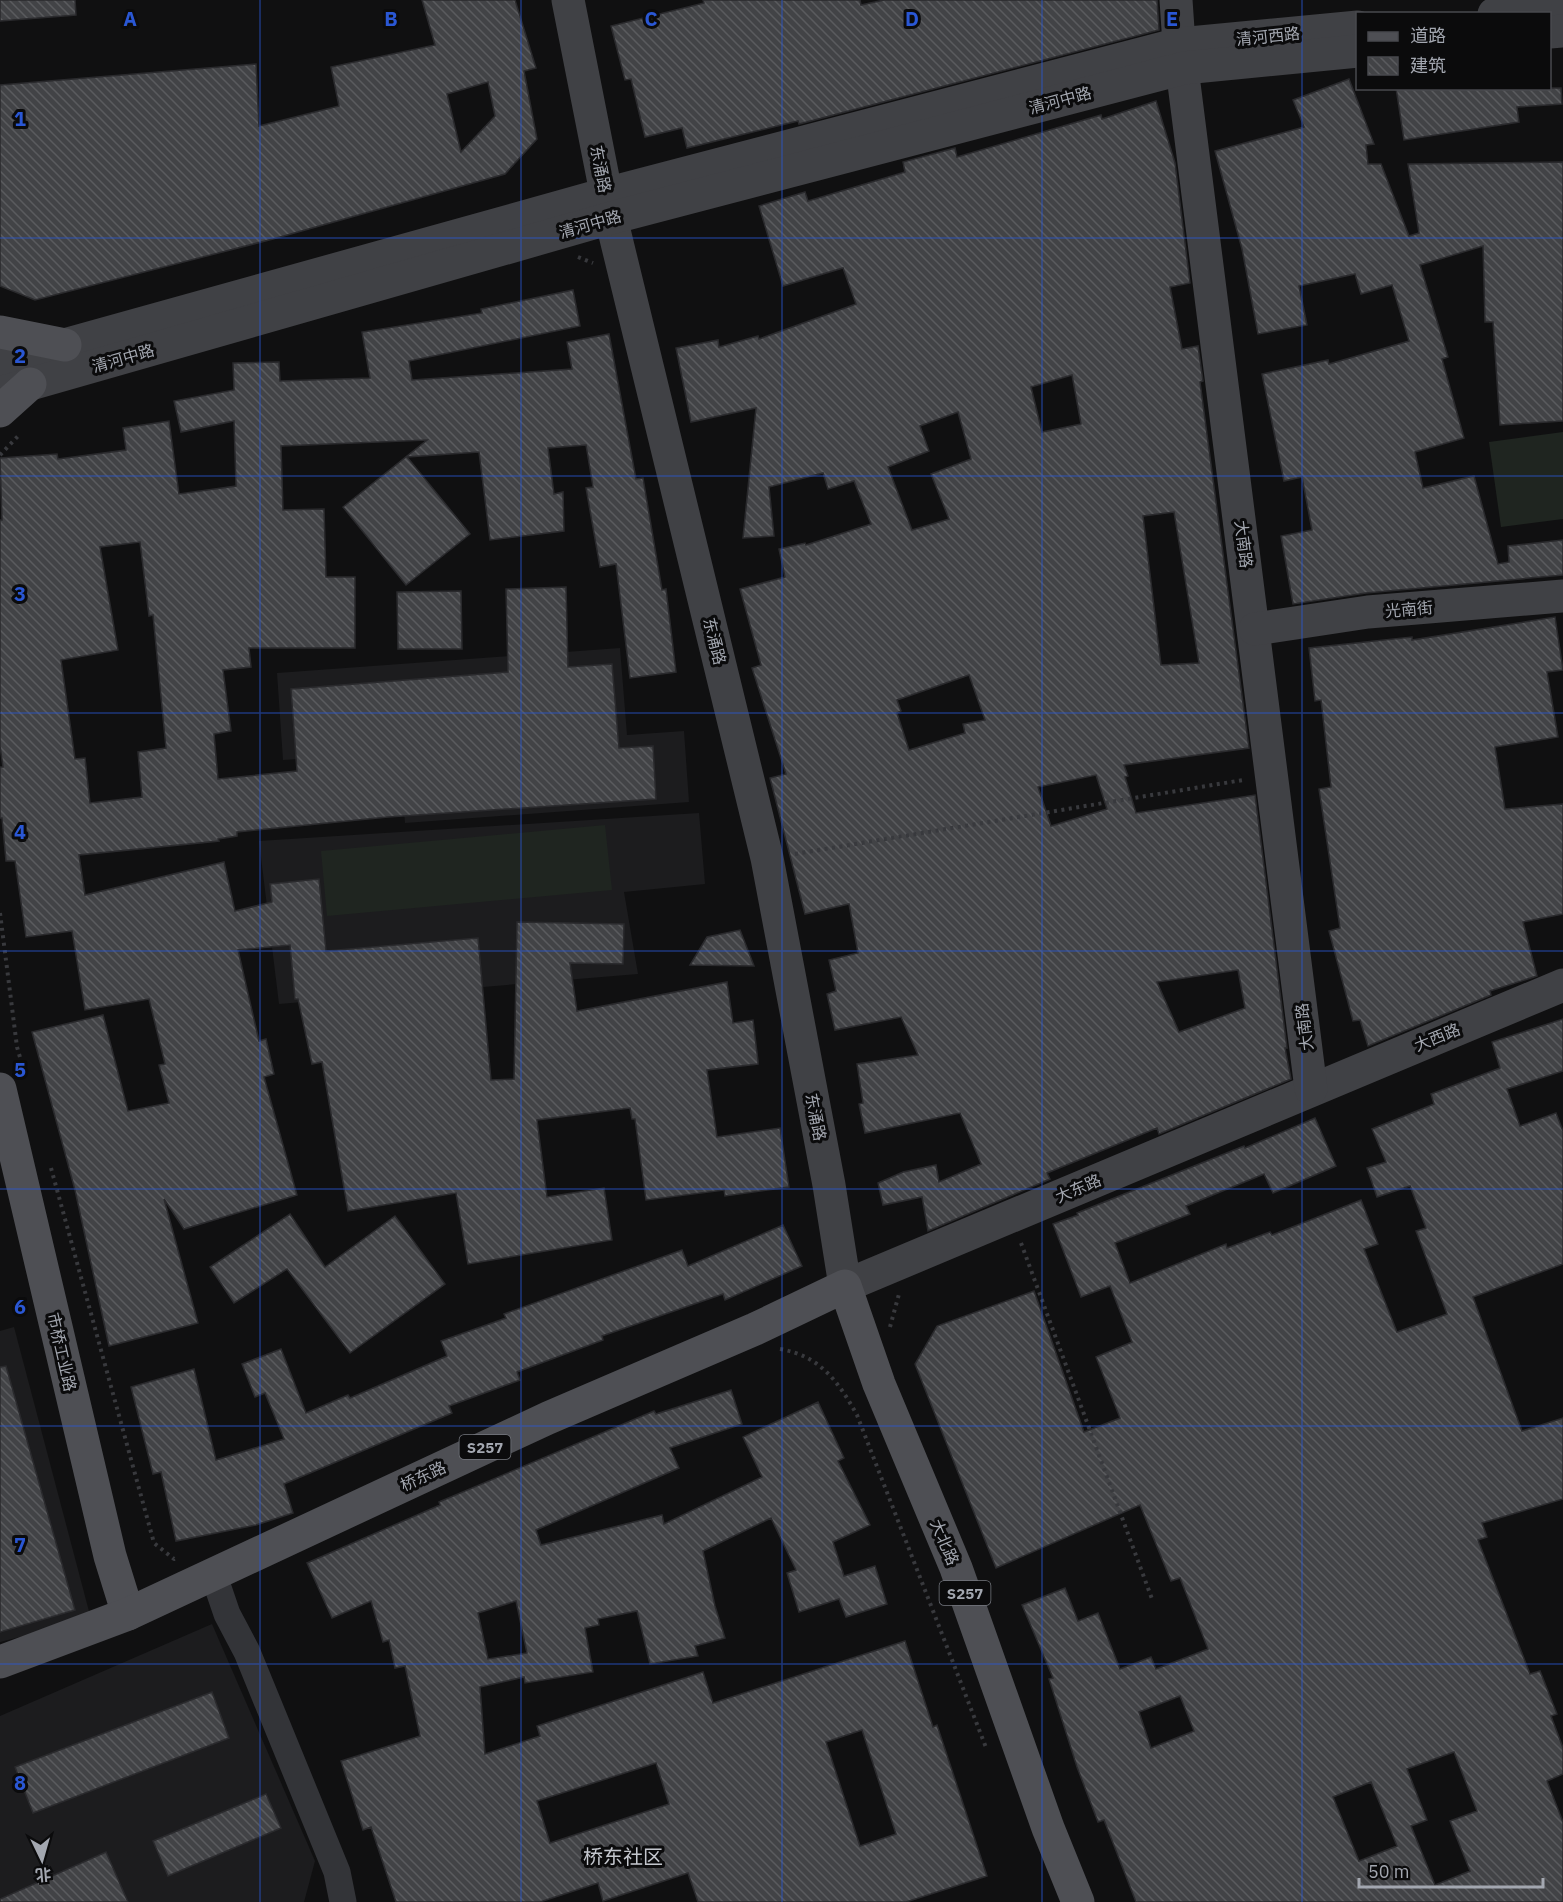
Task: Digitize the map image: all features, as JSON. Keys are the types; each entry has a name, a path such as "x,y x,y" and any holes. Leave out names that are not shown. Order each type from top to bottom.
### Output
{"main road":[{"path":"0,332 65,345"},
{"path":"11,420 15,388"},
{"name":"市桥工业路","path":"13,1083 107,1544 128,1614"},
{"name":"桥东路","path":"0,1662 128,1614 548,1418 755,1329 845,1286"},
{"name":"大北路","path":"845,1286 879,1384 956,1568 1048,1828 1078,1902"}],"street":[{"name":"东涌路","path":"567,0 608,206 768,858 829,1185 845,1286"},
{"name":"大南路","path":"1176,0 1181,56 1274,775 1311,1089"},
{"path":"1514,12 1563,7"},
{"name":"清河西路","path":"1181,56 1356,27"},
{"name":"清河西路","path":"1181,56 1356,51"},
{"name":"清河中路","path":"0,363 1181,56"},
{"name":"清河中路","path":"15,388 608,206"},
{"name":"光南街","path":"1255,628 1368,612 1563,596"},
{"name":"大西路","path":"1311,1089 1563,985"},
{"name":"大东路","path":"845,1286 1311,1089"},
{"path":"213,1573 227,1614 247,1652 337,1872 343,1902"}],"path":[{"path":"570,253 600,266"},
{"path":"0,455 11,420"},
{"path":"768,858 1274,775"},
{"path":"0,913 17,1047 13,1083"},
{"path":"48,1157 154,1543 174,1559 184,1557"},
{"path":"1011,1217 1152,1599"},
{"path":"772,1347 801,1353 834,1378 857,1415 991,1758"}],"shaded area":[{"path":"1563,432 1563,519 1501,527 1489,442"},
{"path":"620,648 627,735 684,731 689,802 405,823 399,752 283,760 277,673"},
{"path":"699,813 705,884 624,892 638,974 279,1004 259,841"},
{"path":"605,825 612,890 327,916 321,851"},
{"path":"14,1327 91,1619 0,1642 0,1331"},
{"path":"212,1624 315,1861 304,1902 0,1902 0,1716"}],"building":[{"path":"0,0 75,0 76,15 0,21"},
{"path":"422,0 515,0 536,68 524,71 537,139 505,174 273,239 35,300 0,286 0,85 256,64 259,126 339,106 331,67 435,45","holes":["488,82 495,116 461,152 447,94"]},
{"path":"703,0 860,0 861,5 884,0 1157,0 1159,30 799,124 798,121 687,148 682,128 645,137 631,79 625,80 611,26 704,3"},
{"path":"1349,79 1374,144 1366,145 1368,164 1381,164 1409,236 1419,233 1408,164 1563,162 1563,421 1500,425 1493,322 1485,322 1483,246 1420,265 1448,357 1442,359 1464,438 1415,452 1423,488 1474,476 1498,564 1509,562 1508,546 1563,540 1563,575 1366,593 1293,604 1281,536 1312,530 1302,477 1284,481 1262,374 1328,360 1329,364 1409,341 1392,285 1361,294 1355,274 1299,286 1307,325 1258,334 1242,249 1215,151 1304,127 1293,100"},
{"path":"1551,88 1561,88 1562,104 1517,107 1519,122 1404,140 1396,90 1551,90"},
{"path":"1156,101 1175,163 1190,283 1170,287 1182,349 1198,346 1203,381 1200,382 1249,748 1124,765 1128,776 1125,777 1136,813 1255,795 1287,1048 1285,1048 1291,1079 1159,1134 1157,1128 1047,1173 1050,1179 928,1231 922,1197 883,1205 878,1183 903,1172 936,1165 939,1182 981,1164 960,1113 865,1133 859,1104 863,1103 857,1064 918,1055 901,1017 835,1030 827,994 836,991 829,960 858,953 849,904 805,914 770,778 786,774 752,668 761,665 740,589 785,577 779,549 805,543 806,545 871,524 854,481 828,489 823,473 769,487 774,536 743,538 756,408 691,422 676,348 718,340 719,347 758,336 759,339 856,304 843,268 783,286 759,206 805,192 808,201 905,172 903,162 955,148 957,157 1101,115 1102,119","holes":["1072,375 1081,424 1042,432 1031,387","958,412 971,459 931,474 949,519 912,530 888,467 929,451 920,426","1174,512 1199,663 1161,665 1143,516","969,675 985,720 963,724 965,733 909,750 897,713 901,711 897,700","1096,775 1107,809 1051,826 1038,787","1238,970 1245,1008 1179,1032 1157,982"]},
{"path":"573,290 580,326 409,361 412,380 572,369 567,342 609,334 636,479 643,478 662,590 666,589 676,672 630,678 616,564 600,567 586,488 593,487 586,445 548,448 554,494 563,492 564,531 490,540 479,452 407,457 470,534 406,585 343,507 427,440 281,446 283,510 324,509 326,577 355,577 355,648 249,648 251,667 223,670 231,731 214,734 218,779 297,771 291,689 508,672 506,589 566,587 568,667 612,664 619,748 653,746 656,799 388,817 237,832 237,836 218,839 219,841 79,855 85,895 224,862 235,911 272,902 270,884 319,879 326,951 478,938 491,1080 514,1079 517,922 624,924 623,964 570,963 577,1011 727,982 733,1023 753,1020 758,1064 707,1070 717,1137 780,1128 789,1187 725,1196 724,1190 646,1200 635,1119 632,1119 630,1108 537,1120 547,1197 604,1188 612,1240 468,1264 456,1193 348,1211 322,1062 312,1064 298,999 295,999 290,945 238,950 259,1041 266,1039 274,1074 264,1077 297,1195 184,1229 164,1199 198,1323 109,1346 75,1190 32,1032 103,1015 128,1111 169,1103 159,1065 165,1064 149,999 85,1010 72,931 26,937 15,861 6,861 2,818 0,818 0,767 3,767 0,746 0,520 2,520 0,458 57,454 58,459 126,450 123,428 169,421 179,494 236,486 234,421 181,432 174,401 234,390 233,363 279,362 280,381 370,378 362,332 482,313 481,309","holes":["140,542 149,616 153,615 166,748 138,752 142,797 90,803 85,758 75,759 61,660 118,650 100,547"]},
{"path":"461,591 462,649 398,649 397,592"},
{"path":"1555,617 1563,670 1547,672 1558,737 1495,747 1505,809 1563,804 1563,914 1523,922 1537,976 1490,991 1491,995 1368,1046 1360,1020 1353,1021 1329,931 1340,928 1319,789 1331,787 1321,700 1315,701 1309,648 1412,637 1412,640"},
{"path":"740,930 754,966 690,965 707,937"},
{"path":"1563,1019 1563,1071 1507,1089 1520,1126 1556,1113 1563,1131 1563,1264 1473,1297 1522,1431 1563,1418 1563,1499 1482,1523 1487,1537 1478,1540 1530,1674 1540,1671 1557,1714 1551,1716 1563,1748 1563,1774 1547,1781 1563,1822 1563,1902 1136,1902 1104,1820 1098,1822 1077,1767 1049,1679 1053,1678 1022,1605 1065,1588 1078,1621 1098,1613 1120,1669 1151,1657 1156,1669 1208,1649 1180,1578 1171,1581 1140,1505 996,1568 915,1364 937,1326 1034,1291 1084,1432 1120,1418 1096,1357 1132,1342 1110,1286 1081,1297 1053,1224 1315,1118 1336,1166 1273,1193 1264,1174 1186,1206 1190,1214 1115,1243 1130,1283 1226,1244 1227,1248 1270,1232 1272,1235 1361,1200 1378,1244 1364,1249 1397,1332 1447,1314 1416,1231 1426,1228 1410,1186 1377,1197 1367,1168 1386,1162 1372,1129 1434,1104 1431,1094 1500,1068 1492,1042","holes":["1180,1696 1194,1731 1151,1748 1139,1712","1454,1752 1477,1811 1450,1821 1470,1871 1435,1885 1411,1826 1427,1820 1407,1769","1371,1782 1397,1846 1359,1861 1333,1797"]},
{"path":"290,1214 325,1267 395,1216 445,1284 350,1353 287,1269 234,1303 210,1267"},
{"path":"783,1225 802,1266 725,1300 723,1294 602,1336 603,1340 517,1372 520,1380 449,1406 452,1413 284,1484 293,1513 256,1525 176,1541 161,1472 153,1474 131,1387 194,1369 216,1460 284,1439 265,1393 255,1397 242,1364 281,1349 306,1413 348,1395 350,1398 447,1356 441,1341 506,1318 504,1314 682,1250 688,1266"},
{"path":"6,1366 75,1610 0,1632 0,1367"},
{"path":"731,1390 742,1424 670,1448 679,1468 536,1530 541,1545 662,1515 664,1524 762,1477 743,1437 818,1402 844,1458 838,1461 870,1525 833,1542 844,1576 875,1566 887,1604 846,1617 839,1599 799,1612 787,1573 796,1570 771,1518 703,1551 715,1606 725,1638 695,1646 698,1656 650,1664 637,1611 598,1619 599,1625 585,1628 593,1672 525,1683 524,1677 480,1687 485,1754 540,1736 537,1726 703,1672 713,1703 905,1641 933,1727 937,1725 987,1876 906,1902 698,1902 688,1873 603,1901 598,1883 540,1902 396,1902 371,1827 363,1830 341,1761 420,1736 405,1666 395,1668 389,1640 383,1642 371,1601 332,1618 307,1563 440,1505 439,1502 654,1411 656,1414","holes":["516,1601 527,1653 488,1659 478,1613","862,1730 896,1834 860,1846 826,1742","656,1763 669,1804 550,1843 537,1801"]},
{"path":"212,1692 229,1738 33,1813 15,1767"},
{"path":"266,1794 281,1828 168,1876 153,1841"},
{"path":"106,1852 128,1902 0,1902 0,1899"}],"district":[{"name":"桥东社区","path":"623,1856"}]}
